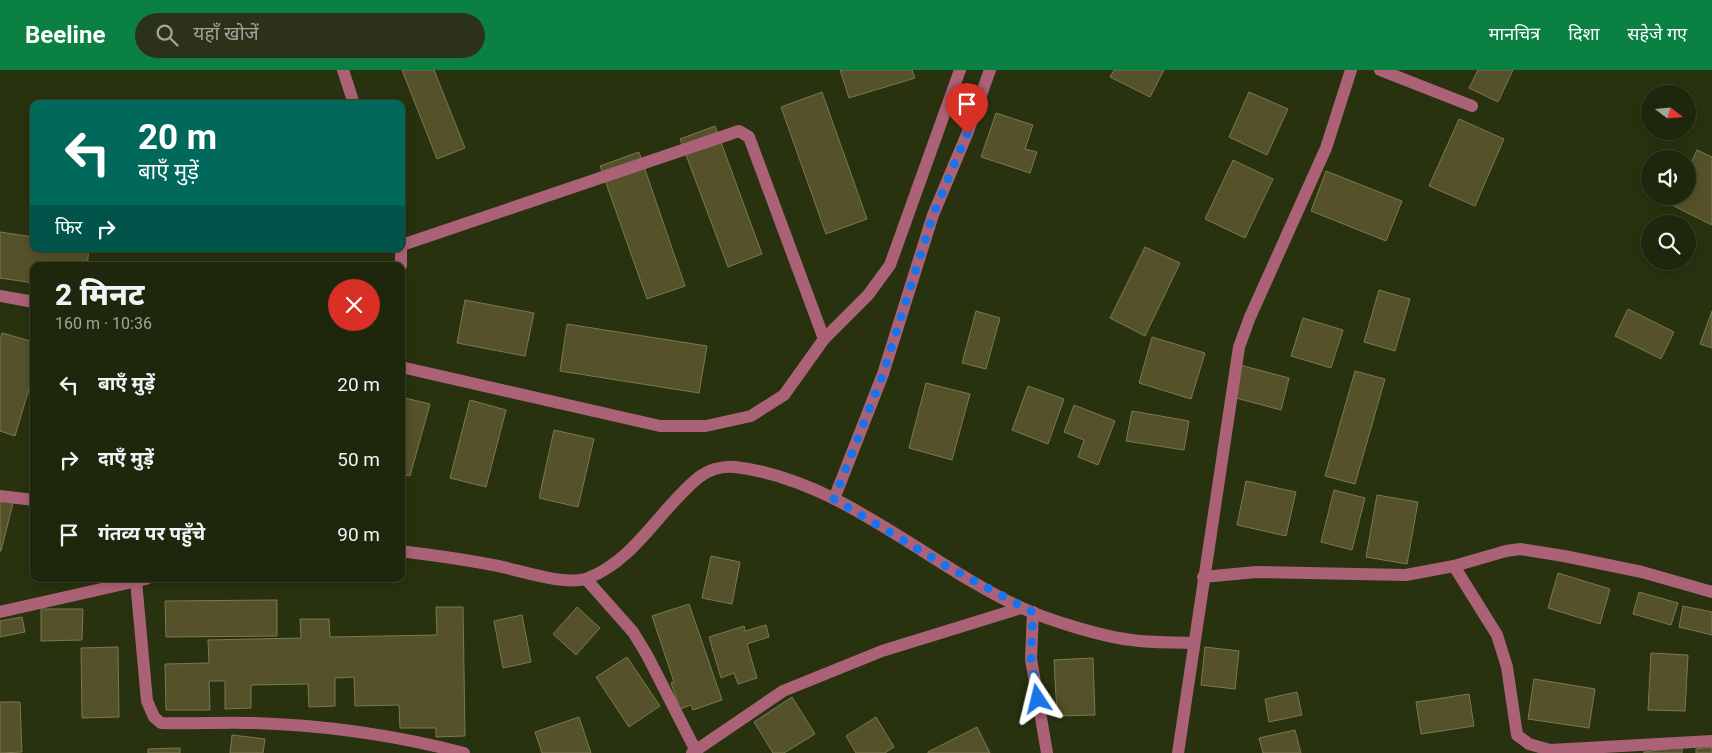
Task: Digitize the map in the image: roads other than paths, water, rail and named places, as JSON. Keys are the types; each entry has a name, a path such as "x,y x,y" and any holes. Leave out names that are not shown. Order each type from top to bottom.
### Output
{"street":[{"path":"343,70 353,100"},
{"path":"405,368 624,420 681,428 728,422 751,416 772,405 784,396 824,339 868,295 890,265 960,70"},
{"path":"834,499 883,374 933,215 964,143 990,70"},
{"path":"1178,753 1193,642 1239,347 1250,317 1326,148 1351,70"},
{"path":"1380,70 1472,106"},
{"path":"405,243 739,131 749,137 824,339"},
{"path":"0,296 30,301"},
{"path":"405,551 451,557 563,579 586,579 607,568 640,539 698,478 708,471 733,467 756,471 834,499 1027,610 1131,640 1193,642"},
{"path":"0,496 30,500"},
{"path":"1203,577 1256,572 1406,575 1454,566 1506,551 1534,550 1642,572 1712,592"},
{"path":"1454,566 1497,635 1507,667 1514,728 1521,740 1536,747 1550,750 1712,741"},
{"path":"586,579 627,625 647,655 694,752 783,691 882,651 1027,610"},
{"path":"0,612 132,582"},
{"path":"141,582 147,701 154,717 161,723 252,723 325,728 407,739 464,753"},
{"path":"1027,610 1031,658 1047,753"}]}
